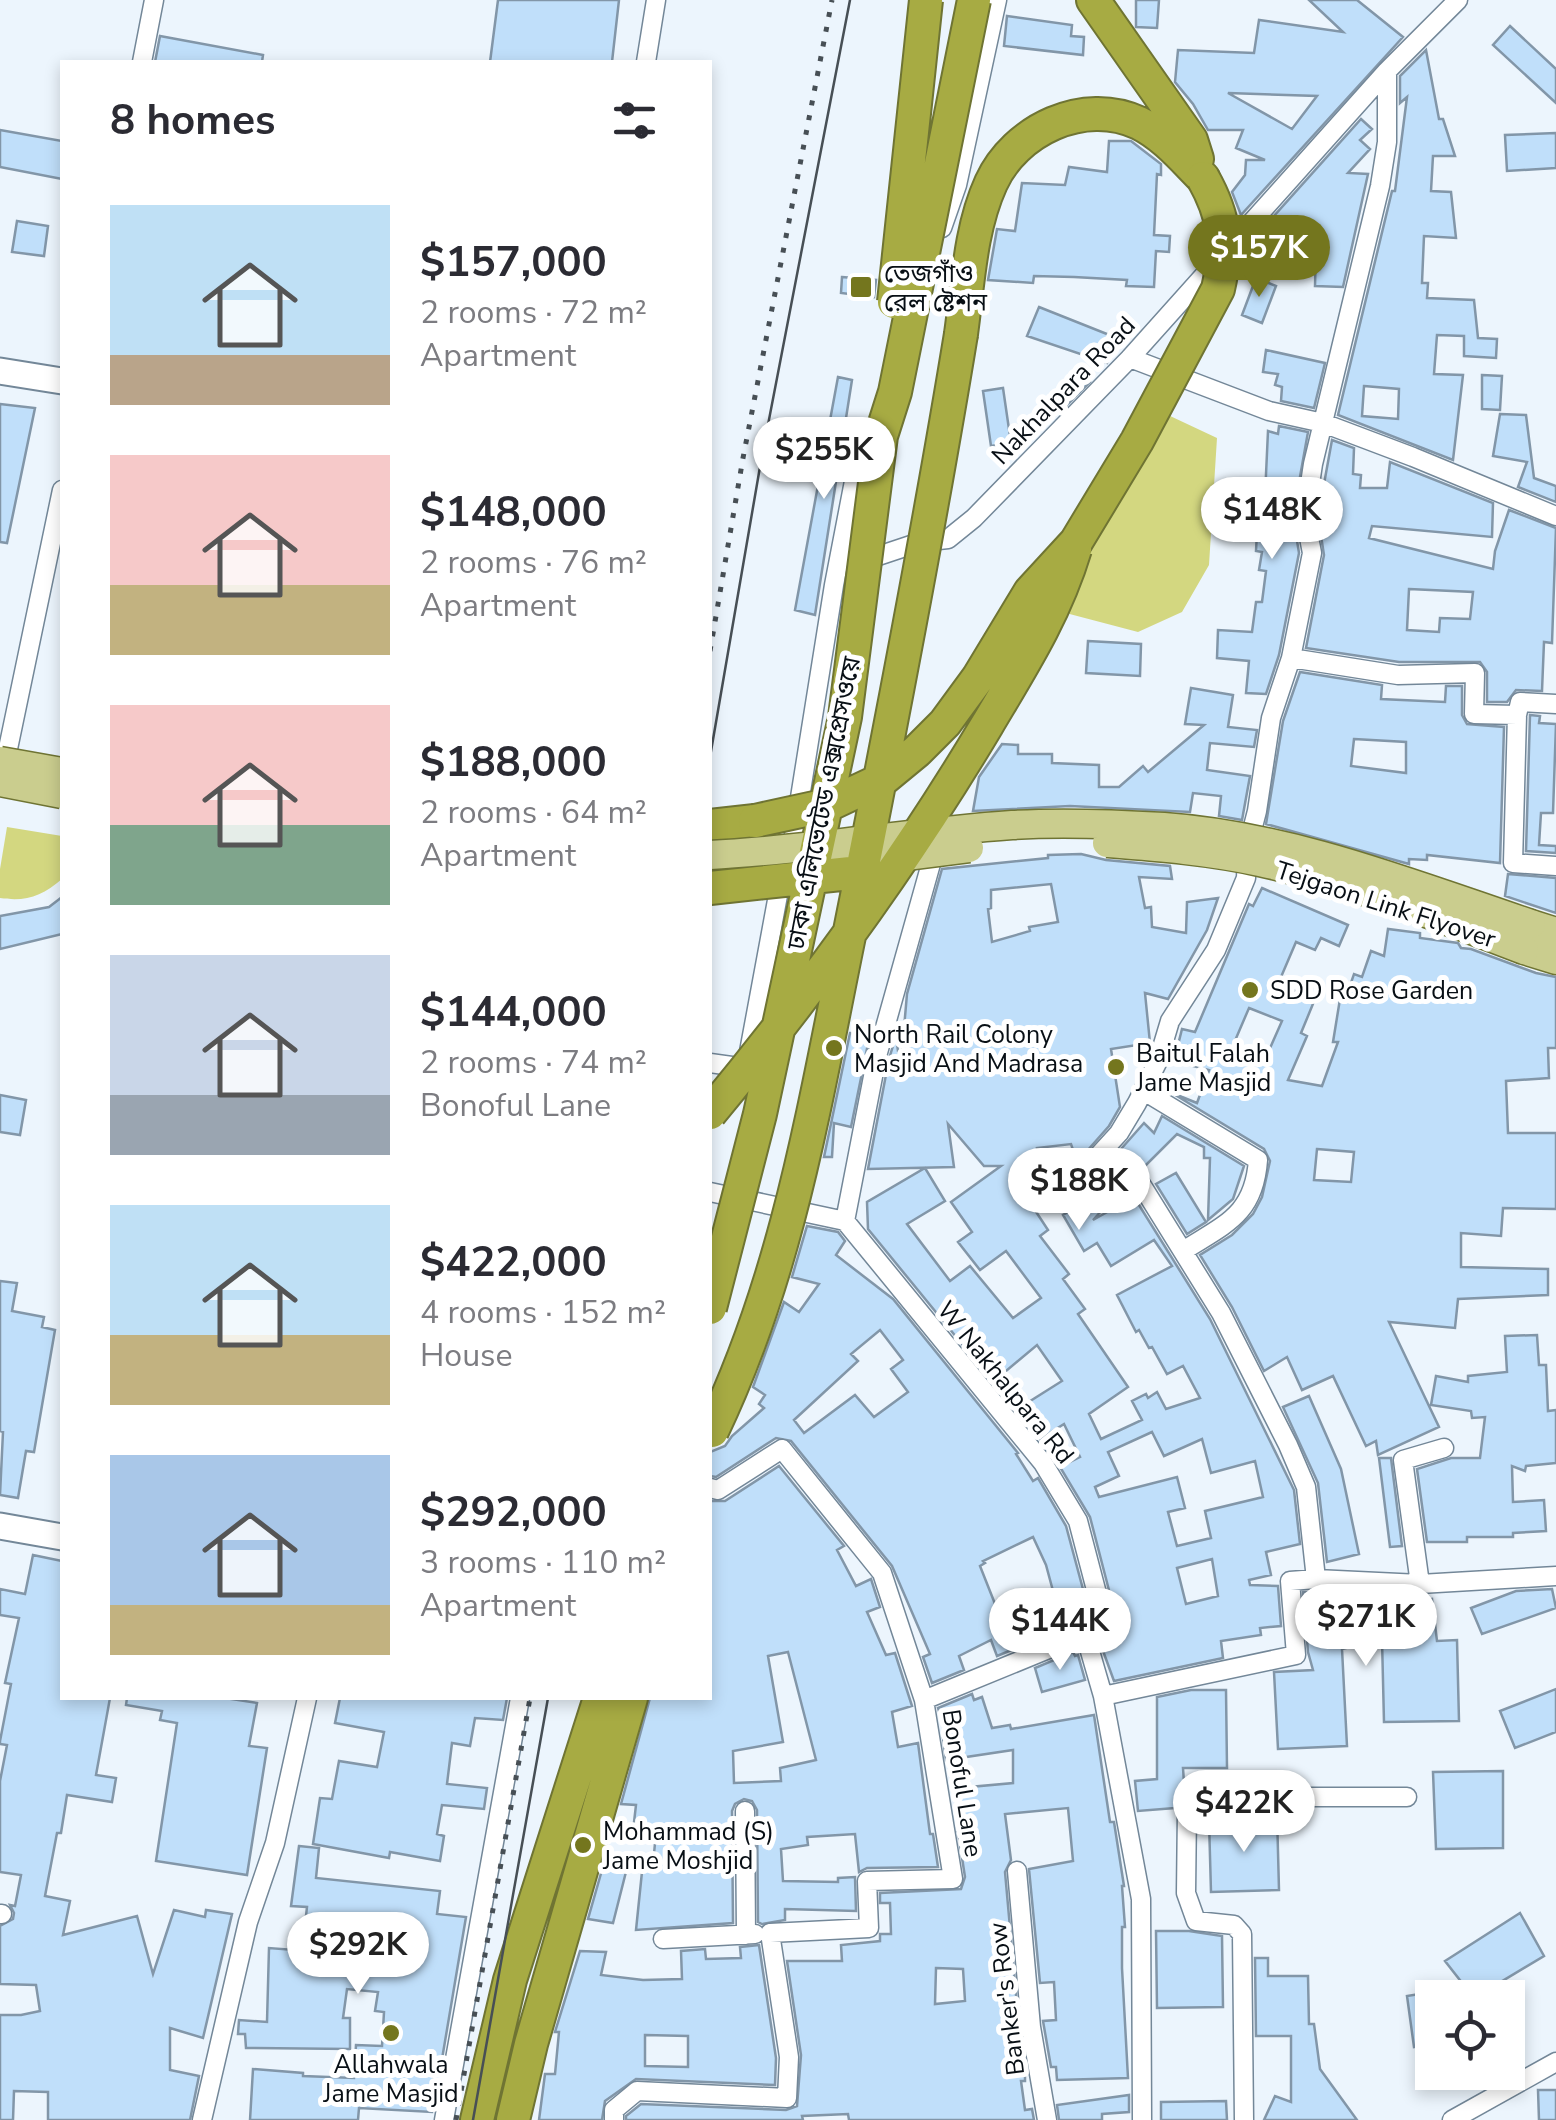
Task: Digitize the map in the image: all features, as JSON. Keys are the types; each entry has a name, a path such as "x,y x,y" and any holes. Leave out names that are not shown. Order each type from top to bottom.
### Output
{"highway":[{"path":"882,436 884,375 926,0"},
{"name":"ঢাকা এলিভেটেড এক্সপ্রেসওয়ে","path":"712,1300 760,1114 845,717 882,436 895,392 974,0"},
{"path":"712,826 786,816 828,805 883,779 945,723 978,678 1030,592 1076,542 1137,442 1218,289 1224,263 1224,234 1218,206 1203,178 1191,140 1093,0"},
{"name":"ঢাকা এলিভেটেড এক্সপ্রেসওয়ে","path":"712,1431 744,1358 780,1254 808,1145 924,556 974,244 990,186 1002,163 1020,144 1045,127 1085,114 1108,114 1136,122 1159,135 1203,178"},
{"path":"712,1110 935,812 1051,617 1076,542"},
{"path":"712,888 860,872 927,857"},
{"path":"477,2120 510,1980 599,1700"},
{"path":"512,2120 630,1700"}],"main road":[{"path":"0,761 60,772"},
{"path":"0,785 60,794"},
{"name":"Tejgaon Link Flyover","path":"712,856 1014,825 1168,828 1308,852 1380,872 1537,936"},
{"name":"Tejgaon Link Flyover","path":"712,876 927,857 977,847 1070,842 1214,853 1537,936"},
{"path":"1537,936 1556,960"}],"street":[{"path":"142,60 154,0"},
{"path":"646,60 656,0"},
{"path":"712,1064 746,1068 778,895 790,860 834,585 856,476 957,185 997,0"},
{"name":"Nakhalpara Road","path":"834,585 848,566 920,542 948,539 974,518 1130,358 1387,71 1458,0"},
{"path":"1316,1579 1306,1487 1222,1312 1131,1168 1110,1175 1098,1156 1119,1133 1144,1090 1170,1022 1216,950 1246,878 1247,850 1271,718 1291,658 1312,553 1305,517 1323,423 1380,186 1387,142 1387,71"},
{"path":"1130,358 1269,412 1323,423 1556,516"},
{"path":"0,371 60,382"},
{"path":"0,785 60,500"},
{"path":"1291,658 1398,675 1475,674 1474,714 1517,715"},
{"path":"1556,704 1520,702 1513,863 1556,866"},
{"path":"790,860 1022,835 1121,837 1247,850"},
{"path":"712,1192 845,1221 877,1056 927,857"},
{"path":"1144,1090 1258,1160 1256,1187 1235,1218 1183,1251"},
{"name":"W Nakhalpara Rd","path":"845,1221 959,1363 1018,1428 1078,1521 1106,1628 1084,1634"},
{"path":"1420,1584 1404,1460 1444,1448"},
{"path":"712,1488 718,1490 782,1449 882,1573 924,1700"},
{"path":"0,1526 60,1537"},
{"path":"1103,1696 1296,1655 1290,1582 1316,1579 1420,1584 1556,1576"},
{"path":"1084,1634 1103,1696 1141,1899 1142,2120"},
{"name":"Bonoful Lane","path":"770,1933 870,1928 867,1881 953,1878 924,1700 1084,1634"},
{"path":"202,2120 248,1922 275,1843 307,1700"},
{"path":"444,2120 520,1700"},
{"path":"1244,2120 1242,1934 1234,1925 1196,1921 1186,1893 1187,1810 1262,1806 1288,1797 1407,1797"},
{"path":"745,1811 746,1935"},
{"name":"Banker's Row","path":"1017,1871 1031,2027 1047,2120"},
{"path":"614,2120 614,2110 637,2091 787,2098 789,2057 770,1933 662,1939"},
{"path":"1452,2120 1556,2062"}],"green space":[{"path":"1168,415 1217,438 1209,565 1182,612 1138,632 1062,612 1081,568"},
{"path":"7,827 60,836 60,881 48,890 18,899 0,898"}],"building":[{"path":"498,0 619,0 612,60 490,60"},
{"path":"1136,0 1159,0 1157,28 1136,27"},
{"path":"1309,0 1357,0 1403,37 1241,215 1232,192 1245,175 1246,160 1265,160 1236,148 1243,130 1208,130 1175,82 1178,50 1254,53 1259,20 1343,32","holes":["1228,93 1317,96 1292,129"]},
{"path":"1007,16 1072,25 1071,36 1084,37 1083,55 1004,46"},
{"path":"1510,26 1556,69 1556,103 1493,45"},
{"path":"160,36 263,55 262,60 155,60"},
{"path":"1426,50 1439,119 1443,119 1455,156 1433,156 1431,191 1451,192 1456,238 1424,236 1422,283 1428,283 1427,298 1474,300 1478,338 1497,339 1496,358 1464,356 1464,336 1437,335 1434,374 1463,375 1453,460 1338,415 1395,191 1407,97 1400,103 1400,76","holes":["1364,386 1399,389 1398,419 1362,416"]},
{"path":"1361,119 1372,129 1360,140 1370,149 1348,173 1368,174 1343,287 1315,286 1316,245 1308,245 1274,216"},
{"path":"0,130 60,141 60,179 0,167"},
{"path":"1556,133 1556,168 1507,171 1505,135"},
{"path":"1109,141 1131,141 1161,164 1154,235 1170,236 1169,252 1156,251 1154,287 1126,286 1127,280 1074,277 1034,276 1033,283 988,280 997,229 1015,231 1022,183 1065,185 1069,167 1107,172"},
{"path":"17,221 48,226 44,256 12,252"},
{"path":"842,277 876,280 874,297 841,293"},
{"path":"1256,278 1276,286 1262,323 1242,315"},
{"path":"1039,307 1117,338 1107,363 1027,336"},
{"path":"1266,350 1325,363 1314,408 1281,401 1282,387 1275,385 1278,374 1263,372"},
{"path":"1482,375 1502,376 1500,410 1482,409"},
{"path":"1083,376 1090,382 1062,410 1052,401 1073,378"},
{"path":"838,377 852,380 815,615 795,610"},
{"path":"1003,388 1011,443 991,446 983,391"},
{"path":"0,404 35,408 7,543 0,542"},
{"path":"1500,414 1526,415 1534,478 1556,486 1556,502 1518,487 1527,462 1493,456"},
{"path":"1279,426 1308,432 1293,516 1299,553 1279,655 1266,694 1246,693 1249,661 1217,658 1218,630 1252,632 1256,602 1262,602 1266,571 1259,570 1262,552 1256,551 1259,495 1265,496 1268,431 1278,434"},
{"path":"1332,440 1354,448 1353,474 1361,475 1360,488 1387,488 1390,462 1493,503 1492,537 1372,526 1369,538 1493,569 1509,510 1556,528 1552,643 1544,642 1542,691 1516,690 1507,702 1487,702 1487,672 1480,662 1399,662 1306,648 1324,555 1318,517","holes":["1409,589 1473,592 1470,619 1440,618 1439,632 1407,630"]},
{"path":"1088,641 1141,644 1140,676 1086,673"},
{"path":"1300,672 1382,685 1381,699 1445,702 1446,686 1462,686 1462,715 1467,724 1504,727 1500,863 1427,855 1427,860 1409,859 1409,864 1266,824 1283,721","holes":["1354,739 1406,742 1406,773 1351,766"]},
{"path":"1191,688 1233,695 1228,727 1257,730 1254,747 1210,743 1207,770 1250,776 1242,820 1219,816 1221,796 1193,793 1190,812 1070,806 973,811 979,777 1002,744 1018,745 1018,754 1052,754 1052,763 1099,765 1099,787 1119,787 1143,766 1148,772 1204,725 1185,724"},
{"path":"1530,715 1540,716 1539,723 1556,724 1553,813 1541,813 1539,845 1556,846 1556,853 1526,851"},
{"path":"1081,854 1170,866 1172,879 1139,877 1145,908 1151,907 1152,927 1186,933 1187,902 1218,898 1207,930 1168,999 1145,993 1150,1043 1111,1049 1120,1107 1109,1126 1087,1151 1073,1150 1071,1144 1037,1148 1044,1186 1027,1198 1048,1230 1040,1236 1069,1274 1063,1279 1085,1309 1078,1314 1128,1387 1089,1414 1101,1439 1142,1420 1132,1401 1146,1394 1148,1398 1157,1392 1166,1409 1200,1398 1183,1366 1167,1374 1152,1347 1139,1330 1136,1332 1117,1295 1172,1266 1154,1240 1111,1266 1097,1243 1084,1251 1063,1215 1081,1204 1056,1180 1087,1160 1104,1186 1126,1184 1093,1220 1134,1197 1210,1319 1294,1490 1300,1544 1266,1552 1271,1575 1249,1580 1250,1585 1278,1586 1281,1626 1260,1628 1261,1635 1221,1641 1223,1658 1114,1681 1102,1648 1109,1646 1108,1640 1116,1636 1118,1625 1090,1517 1060,1467 1080,1457 1064,1424 1040,1439 1016,1410 1062,1381 1037,1345 993,1382 868,1229 867,1202 925,1168 945,1201 907,1224 950,1281 970,1266 1013,1318 1041,1298 1006,1251 980,1270 958,1242 972,1232 951,1202 1001,1166 984,1166 948,1124 954,1167 868,1169 889,1059 896,1036 898,1051 902,1051 907,994 942,869","holes":["1051,884 1058,922 1029,927 1030,931 992,942 988,909 991,890","1152,1432 1164,1456 1202,1439 1211,1473 1255,1461 1263,1497 1205,1511 1211,1538 1177,1546 1168,1512 1185,1508 1177,1477 1099,1497 1095,1487 1119,1476 1108,1452","1212,1559 1218,1596 1186,1604 1177,1568"]},
{"path":"1508,874 1556,878 1556,913 1505,896"},
{"path":"1262,888 1348,925 1339,946 1321,938 1315,950 1296,942 1278,984 1315,999 1301,1033 1307,1036 1288,1080 1322,1086 1338,1042 1333,1042 1340,999 1345,1000 1354,974 1362,977 1371,951 1384,956 1388,929 1458,943 1461,948 1556,977 1556,1048 1548,1048 1549,1078 1506,1081 1508,1133 1556,1133 1556,1209 1503,1208 1501,1236 1461,1233 1461,1267 1548,1269 1548,1295 1458,1299 1455,1328 1389,1322 1439,1427 1378,1455 1376,1441 1366,1446 1333,1376 1302,1390 1287,1357 1264,1371 1200,1255 1232,1235 1253,1214 1262,1197 1270,1161 1264,1149 1172,1093 1197,1103 1209,1070 1174,1061 1182,1029 1195,1032 1249,904 1253,906","holes":["1249,1008 1282,1021 1267,1055 1234,1043","1317,1149 1354,1152 1351,1182 1314,1180"]},
{"path":"60,899 60,934 0,949 0,916 49,907"},
{"path":"850,1033 870,1034 851,1127 834,1123 832,1157 824,1157"},
{"path":"0,1095 26,1100 20,1135 0,1132"},
{"path":"1162,1116 1244,1166 1233,1199 1208,1220 1210,1158 1204,1158 1204,1147 1177,1134 1145,1166 1133,1156 1115,1160 1144,1123 1154,1133"},
{"path":"1176,1173 1206,1222 1187,1234 1156,1184"},
{"path":"807,1226 838,1232 845,1241 836,1255 893,1299 1018,1453 1033,1481 1038,1478 1066,1526 1091,1619 1063,1628 1046,1565 1033,1537 980,1566 1001,1619 1005,1618 1013,1636 1058,1617 1063,1629 997,1656 991,1640 959,1656 964,1670 932,1683 923,1657 930,1654 892,1566 791,1441 776,1438 712,1476 712,1451 725,1446 764,1408 759,1404 765,1395 753,1387 784,1302 799,1312 819,1284 792,1277","holes":["880,1330 903,1360 891,1369 908,1392 874,1417 855,1395 804,1433 794,1420 858,1361 851,1354"]},
{"path":"0,1281 17,1283 12,1311 44,1317 42,1327 55,1330 34,1452 26,1451 18,1498 0,1495"},
{"path":"1537,1335 1539,1365 1546,1365 1548,1411 1556,1410 1556,1463 1526,1466 1525,1471 1512,1466 1513,1502 1544,1500 1546,1531 1513,1533 1513,1537 1467,1537 1467,1542 1427,1542 1417,1469 1451,1458 1480,1458 1485,1417 1472,1418 1471,1411 1431,1405 1436,1376 1468,1382 1468,1376 1507,1372 1505,1336"},
{"path":"1309,1396 1341,1469 1359,1554 1327,1562 1318,1483 1283,1407"},
{"path":"1379,1458 1391,1458 1402,1546 1390,1547"},
{"path":"779,1466 844,1546 837,1550 856,1586 871,1579 880,1607 867,1612 886,1655 895,1653 912,1706 892,1712 898,1747 918,1743 938,1867 867,1868 859,1872 855,1834 807,1837 808,1845 781,1849 783,1881 838,1882 838,1878 855,1877 856,1911 785,1909 785,1920 762,1924 758,1922 757,1810 752,1801 744,1799 732,1811 733,1923 636,1930 643,1862 653,1864 656,1833 633,1831 636,1805 621,1804 649,1700 712,1700 712,1501 725,1501","holes":["788,1652 816,1760 780,1768 781,1781 734,1783 733,1751 783,1742 768,1656"]},
{"path":"33,1555 60,1561 60,1700 110,1700 96,1775 116,1778 112,1802 67,1795 61,1833 57,1833 45,1896 70,1901 63,1935 137,1916 153,1974 174,1910 205,1917 206,1910 232,1914 203,2038 170,2028 170,2070 199,2076 190,2120 48,2120 48,2092 14,2091 13,2120 0,2120 0,2015 40,2011 36,1985 0,1984 0,1926 13,1919 10,1905 15,1906 21,1875 0,1872 0,1781 7,1745 0,1741 11,1684 5,1683 19,1618 0,1615 0,1589 25,1594"},
{"path":"1552,1589 1556,1608 1482,1634 1471,1608 1516,1591"},
{"path":"1303,1592 1366,1594 1372,1609 1432,1599 1437,1641 1457,1640 1459,1721 1384,1722 1382,1639 1342,1649 1347,1746 1278,1749 1274,1672 1313,1670"},
{"path":"1073,1652 1078,1655 1085,1680 1042,1692 1035,1668"},
{"path":"1556,1689 1556,1732 1515,1748 1500,1711"},
{"path":"1191,1690 1226,1690 1227,1768 1183,1768 1185,1798 1175,1808 1138,1811 1135,1781 1157,1779 1157,1697"},
{"path":"972,1694 974,1700 982,1697 992,1728 1010,1725 1011,1729 1094,1715 1124,1886 1122,1968 1128,2078 1057,2080 1056,2067 1051,2067 1043,2021 1056,2020 1054,1982 1040,1983 1029,1869 1073,1861 1068,1808 1005,1814 1011,1860 1005,1872 1025,2069 1025,2081 1021,2081 1025,2110 1032,2109 1034,2120 849,2120 848,2114 802,2116 803,2120 626,2120 641,2104 786,2110 797,2106 801,2055 787,1961 842,1961 841,1945 880,1941 880,1934 891,1934 890,1903 880,1903 880,1893 961,1889 965,1877 958,1832 964,1831 959,1788 1013,1783 1013,1750 946,1760 943,1738 947,1737 938,1708","holes":["936,1968 963,1969 965,2001 935,2004"]},
{"path":"127,1700 257,1703 249,1746 267,1748 247,1875 156,1861 177,1723 160,1720 162,1711 126,1705"},
{"path":"340,1700 507,1700 503,1720 475,1718 470,1746 452,1743 447,1784 487,1788 484,1809 442,1805 437,1834 444,1836 440,1861 390,1852 389,1858 313,1844 320,1798 332,1799 339,1761 377,1767 384,1732 335,1723"},
{"path":"1503,1771 1503,1848 1436,1849 1433,1772"},
{"path":"1277,1814 1279,1890 1211,1892 1209,1821"},
{"path":"299,1846 319,1848 316,1878 440,1891 437,1914 466,1917 441,2065 434,2064 432,2112 359,2108 358,2120 250,2120 253,2069 354,2078 356,2045 382,2046 384,2012 375,2011 378,1992 347,1989 343,2018 350,2018 350,2049 246,2048 245,2034 238,2034 239,2020 267,2022 269,1948 294,1950 295,1943 303,1943 307,1907 291,1906"},
{"path":"606,1856 629,1860 613,1923 588,1919"},
{"path":"1520,1913 1544,1956 1504,1980 1460,1980 1445,1961"},
{"path":"1156,1931 1222,1936 1223,2007 1157,2008"},
{"path":"759,1945 776,2058 775,2085 636,2079 605,2101 602,2120 539,2120 545,2074 555,2074 559,2032 555,2032 580,1951 606,1952 601,1975 643,1980 682,1979 681,1951 705,1949 706,1959 741,1958 740,1947","holes":["645,2035 688,2036 688,2067 645,2066"]},
{"path":"1255,1958 1268,1958 1268,1976 1308,1976 1309,2024 1314,2024 1320,2069 1357,2120 1264,2120 1275,2096 1291,2102 1291,2036 1256,2036"},
{"path":"1415,1995 1414,2047 1407,1996"},
{"path":"1538,2090 1556,2090 1556,2120 1539,2120"},
{"path":"1129,2095 1129,2112 1102,2114 1102,2120 1059,2120 1057,2105"},
{"path":"1226,2101 1227,2120 1161,2120 1161,2102"}],"tram line":[{"path":"712,745 761,461 850,0"},
{"path":"473,2120 548,1700"}],"railway":[{"path":"712,639 832,0"},
{"path":"456,2120 530,1700"}],"place":[{"name":"তেজগাঁও রেল ষ্টেশন","path":"861,287"},
{"name":"SDD Rose Garden","path":"1250,990"},
{"name":"North Rail Colony Masjid And Madrasa","path":"834,1048"},
{"name":"Baitul Falah Jame Masjid","path":"1116,1067"},
{"name":"Mohammad (S) Jame Moshjid","path":"583,1845"},
{"name":"Allahwala Jame Masjid","path":"391,2033"}]}
